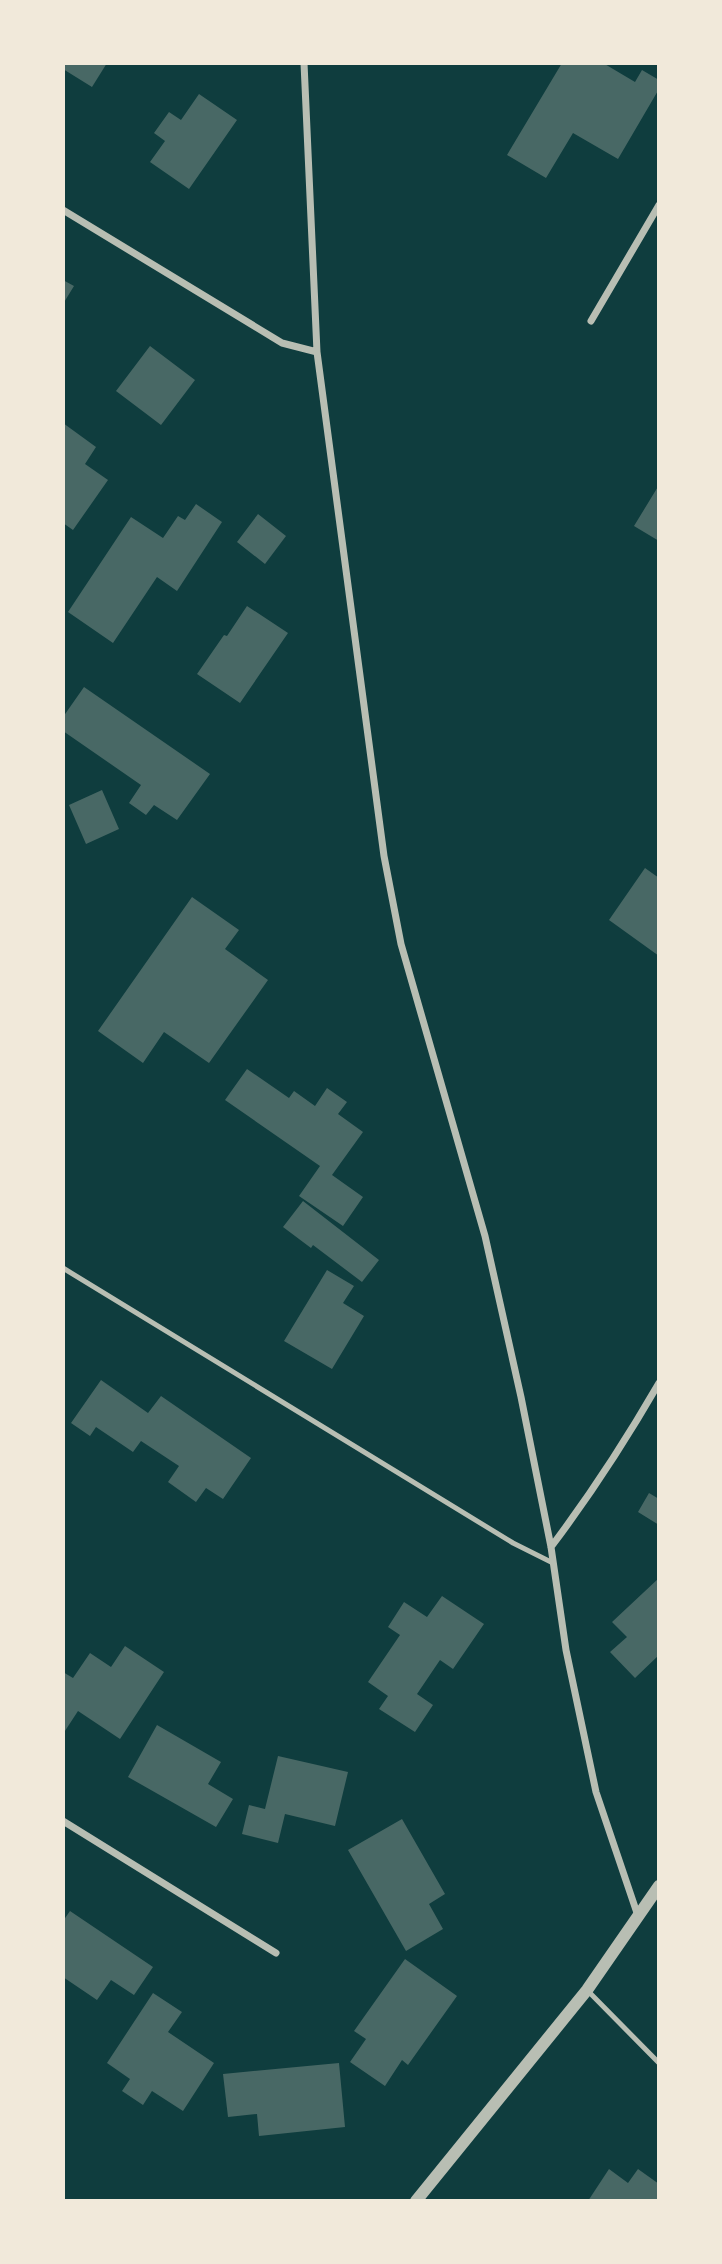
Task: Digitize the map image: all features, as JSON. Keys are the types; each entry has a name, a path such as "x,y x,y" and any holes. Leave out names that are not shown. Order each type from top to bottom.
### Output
{"street":[{"path":"304,63 317,352 384,856 401,944 485,1236 551,1547 566,1650 596,1792 639,1918"},
{"path":"591,321 659,205"},
{"path":"63,210 282,343 317,352"},
{"path":"551,1547 586,1502 659,1383"},
{"path":"63,1821 276,1952"},
{"path":"416,2201 587,1990 659,1886"}],"lane":[{"path":"63,1268 513,1543 553,1563"},
{"path":"587,1990 659,2063"}],"building":[{"path":"65,63 107,63 92,87 63,69"},
{"path":"562,63 603,63 635,82 642,70 659,80 659,89 618,159 573,133 546,178 507,155"},
{"path":"199,94 237,120 189,189 150,162 165,141 154,133 169,112 181,120"},
{"path":"63,280 74,286 63,304"},
{"path":"150,346 195,380 161,425 116,391"},
{"path":"63,423 96,447 85,464 108,480 73,530 63,523"},
{"path":"659,485 659,541 634,526"},
{"path":"196,504 222,522 177,591 157,577 113,643 68,612 131,517 163,538 178,516 185,520"},
{"path":"258,514 286,536 265,564 237,542"},
{"path":"247,606 288,633 240,703 197,674"},
{"path":"84,687 210,774 177,820 154,805 146,815 129,803 141,785 63,731 63,717"},
{"path":"102,790 119,829 86,844 69,805"},
{"path":"645,868 659,878 659,956 609,920"},
{"path":"192,897 239,930 225,949 268,980 209,1063 164,1032 143,1063 98,1031"},
{"path":"247,1069 289,1098 294,1091 315,1106 327,1088 347,1102 338,1114 363,1132 332,1175 363,1197 343,1226 299,1196 320,1166 225,1100"},
{"path":"303,1201 379,1260 362,1282 313,1245 311,1248 283,1227"},
{"path":"327,1270 354,1286 343,1303 364,1316 332,1369 284,1341"},
{"path":"101,1380 148,1413 161,1396 251,1458 223,1499 206,1488 196,1502 168,1482 179,1466 141,1441 133,1452 96,1427 90,1436 71,1423"},
{"path":"649,1493 659,1499 659,1525 638,1512"},
{"path":"659,1578 659,1655 635,1678 610,1652 627,1637 612,1622"},
{"path":"442,1596 484,1624 453,1669 440,1660 417,1694 433,1705 415,1732 379,1709 388,1696 368,1682 400,1635 388,1627 404,1602 427,1617"},
{"path":"125,1646 164,1672 120,1739 78,1711 63,1734 63,1672 73,1678 90,1653 111,1667"},
{"path":"157,1725 221,1762 208,1784 233,1799 216,1827 128,1777"},
{"path":"278,1756 348,1772 335,1826 285,1814 278,1843 242,1834 249,1805 265,1809"},
{"path":"402,1819 445,1894 429,1904 443,1929 406,1951 348,1850"},
{"path":"70,1911 153,1967 134,1995 111,1980 97,2000 63,1977 63,1921"},
{"path":"405,1959 457,1996 408,2065 402,2060 385,2086 350,2062 366,2039 354,2031"},
{"path":"153,1993 182,2012 168,2032 214,2063 183,2111 152,2091 143,2105 122,2091 130,2079 107,2063"},
{"path":"339,2063 345,2127 259,2136 257,2114 228,2117 223,2074"},
{"path":"609,2169 628,2183 638,2169 659,2184 659,2201 588,2201"}]}
